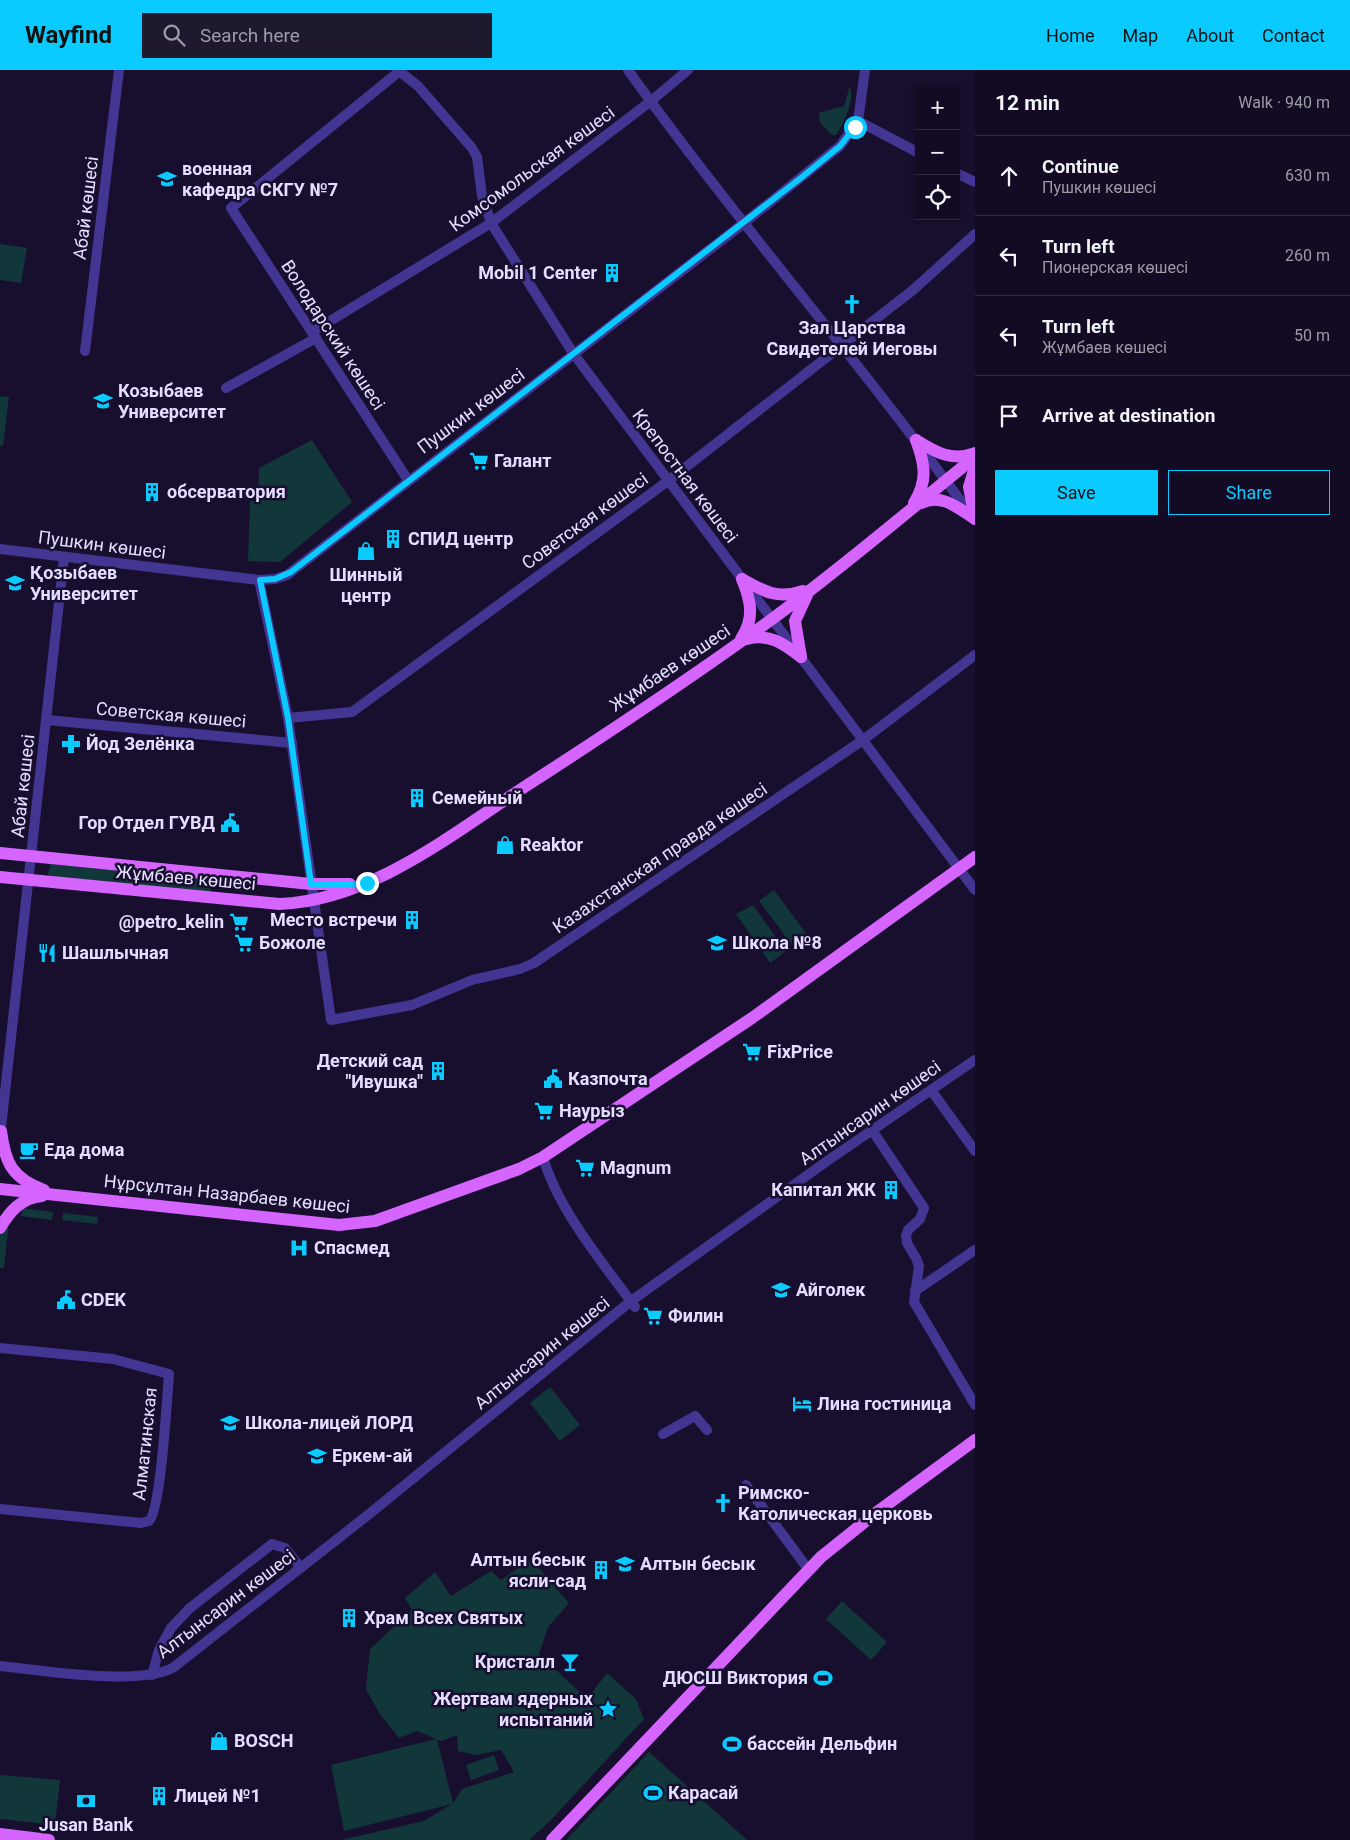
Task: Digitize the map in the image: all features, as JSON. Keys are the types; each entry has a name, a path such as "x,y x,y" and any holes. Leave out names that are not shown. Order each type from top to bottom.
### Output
{"main road":[{"path":"916,440 943,455 957,457 975,453"},
{"path":"912,508 921,492 925,476 923,459 916,440"},
{"name":"Жұмбаев көшесі","path":"0,877 279,904 313,899 367,883 440,842 594,741 773,619 975,457"},
{"path":"975,467 969,487 975,519"},
{"path":"912,508 927,500 940,500 975,519"},
{"path":"742,579 764,592 778,596 797,593 811,588"},
{"path":"738,643 746,630 751,615 750,598 742,579"},
{"path":"801,657 795,621 811,588"},
{"path":"738,643 758,637 767,637 781,643 801,657"},
{"name":"Жұмбаев көшесі","path":"0,853 311,884 344,885 367,883"},
{"name":"Нұрсұлтан Назарбаев көшесі","path":"0,1188 351,1225 375,1221 519,1170 543,1157 752,1018 975,857"},
{"path":"1,1131 4,1153 12,1170 33,1185 61,1195"},
{"path":"0,1228 10,1212 22,1202 38,1196 61,1195"},
{"path":"552,1840 808,1569 856,1528 975,1440"},
{"path":"0,1834 49,1840"}],"street":[{"name":"Абай көшесі","path":"85,350 119,70"},
{"path":"628,70 744,222 843,344 975,519"},
{"name":"Комсомольская көшесі","path":"226,388 314,335 491,223 651,102 688,70"},
{"name":"Пушкин көшесі","path":"0,549 260,580 275,579 291,572 840,146 858,121 866,70"},
{"name":"Володарский көшесі","path":"399,71 231,208 408,480"},
{"name":"Крепостная көшесі","path":"399,71 418,86 472,148 477,157 482,196 491,223 573,353 975,890"},
{"path":"858,121 915,151"},
{"path":"960,175 975,182"},
{"name":"Советская көшесі","path":"288,718 352,712 668,481 913,290 975,234"},
{"name":"Абай көшесі","path":"0,1137 64,557"},
{"path":"260,580 288,718 313,899"},
{"name":"Казахстанская правда көшесі","path":"313,899 331,1020 412,1005 472,980 529,965 862,740 975,655"},
{"name":"Советская көшесі","path":"47,720 292,743"},
{"name":"Алтынсарин көшесі","path":"0,1666 106,1675 152,1675 169,1670 182,1662 633,1304 872,1130 975,1060"},
{"path":"931,1090 975,1151"},
{"path":"872,1130 924,1208 920,1219 908,1230 906,1236 907,1244 919,1266 915,1305 975,1405"},
{"path":"543,1157 548,1176 559,1199 633,1304"},
{"path":"915,1292 975,1250"},
{"name":"Алматинская","path":"0,1348 113,1360 169,1374 158,1489 152,1518 141,1523 0,1509"},
{"path":"663,1434 695,1416 707,1430"},
{"path":"746,1485 808,1569"},
{"path":"152,1675 159,1650 171,1628 190,1608 272,1544 285,1548 301,1568"}],"green space":[{"path":"850,86 851,98 848,111 836,135 832,135 820,123 819,113 844,106"},
{"path":"0,244 27,248 21,283 0,280"},
{"path":"0,396 9,397 3,446 0,446"},
{"path":"312,440 352,502 280,562 248,561 250,501 258,500 259,468"},
{"path":"50,864 212,880 210,892 48,876"},
{"path":"774,890 808,936 793,946 759,901"},
{"path":"753,905 786,951 770,963 736,914"},
{"path":"22,1208 53,1212 52,1220 21,1216"},
{"path":"63,1213 98,1217 97,1224 62,1220"},
{"path":"9,1222 4,1268 0,1268 0,1231"},
{"path":"550,1387 580,1425 560,1441 530,1403"},
{"path":"531,1559 569,1603 548,1627 539,1654 587,1699 607,1673 636,1699 644,1719 550,1821 529,1840 341,1840 424,1821 452,1804 344,1831 331,1765 436,1739 417,1731 399,1738 379,1713 366,1689 370,1649 412,1610 405,1598 435,1572 451,1596 491,1571 501,1580","holes":["457,1735 458,1751 477,1755 501,1750 514,1772 462,1789 453,1803 437,1740 441,1741"]},
{"path":"842,1601 887,1642 871,1660 826,1619"},
{"name":"Карасай","path":"649,1752 747,1840 566,1840"},
{"path":"494,1755 499,1770 471,1780 466,1765"},
{"path":"0,1775 60,1780 55,1825 0,1819"}],"place":[{"name":"военная кафедра СКГУ №7","path":"167,179"},
{"name":"Mobil 1 Center","path":"612,273"},
{"name":"Зал Царства Свидетелей Иеговы","path":"852,304"},
{"name":"Козыбаев Университет","path":"103,401"},
{"name":"Галант","path":"479,461"},
{"name":"обсерватория","path":"152,492"},
{"name":"СПИД центр","path":"393,539"},
{"name":"Шинный центр","path":"366,551"},
{"name":"Қозыбаев Университет","path":"15,583"},
{"name":"Йод Зелёнка","path":"71,744"},
{"name":"Семейный","path":"417,798"},
{"name":"Гор Отдел ГУВД","path":"230,823"},
{"name":"Reaktor","path":"505,845"},
{"name":"Место встречи","path":"412,920"},
{"name":"@petro_kelin","path":"239,922"},
{"name":"Божоле","path":"244,943"},
{"name":"Школа №8","path":"717,943"},
{"name":"Шашлычная","path":"47,953"},
{"name":"FixPrice","path":"752,1052"},
{"name":"Детский сад \"Ивушка\"","path":"438,1071"},
{"name":"Казпочта","path":"553,1079"},
{"name":"Наурыз","path":"544,1111"},
{"name":"Еда дома","path":"29,1150"},
{"name":"Magnum","path":"585,1168"},
{"name":"Капитал ЖК","path":"891,1190"},
{"name":"Спасмед","path":"299,1248"},
{"name":"Айголек","path":"781,1290"},
{"name":"CDEK","path":"66,1300"},
{"name":"Филин","path":"653,1316"},
{"name":"Лина гостиница","path":"802,1404"},
{"name":"Школа-лицей ЛОРД","path":"230,1423"},
{"name":"Еркем-ай","path":"317,1456"},
{"name":"Римско- Католическая церковь","path":"723,1503"},
{"name":"Алтын бесык","path":"625,1564"},
{"name":"Алтын бесык ясли-сад","path":"601,1570"},
{"name":"Храм Всех Святых","path":"349,1618"},
{"name":"Кристалл","path":"570,1662"},
{"name":"ДЮСШ Виктория","path":"823,1678"},
{"name":"Жертвам ядерных испытаний","path":"608,1709"},
{"name":"BOSCH","path":"219,1741"},
{"name":"бассейн Дельфин","path":"732,1744"},
{"name":"Карасай","path":"653,1793"},
{"name":"Лицей №1","path":"159,1796"},
{"name":"Jusan Bank","path":"86,1801"}],"route":[{"path":"367,883 344,885 311,884 288,718 260,580 283,577 291,572 802,177 840,146 855,127"}]}
